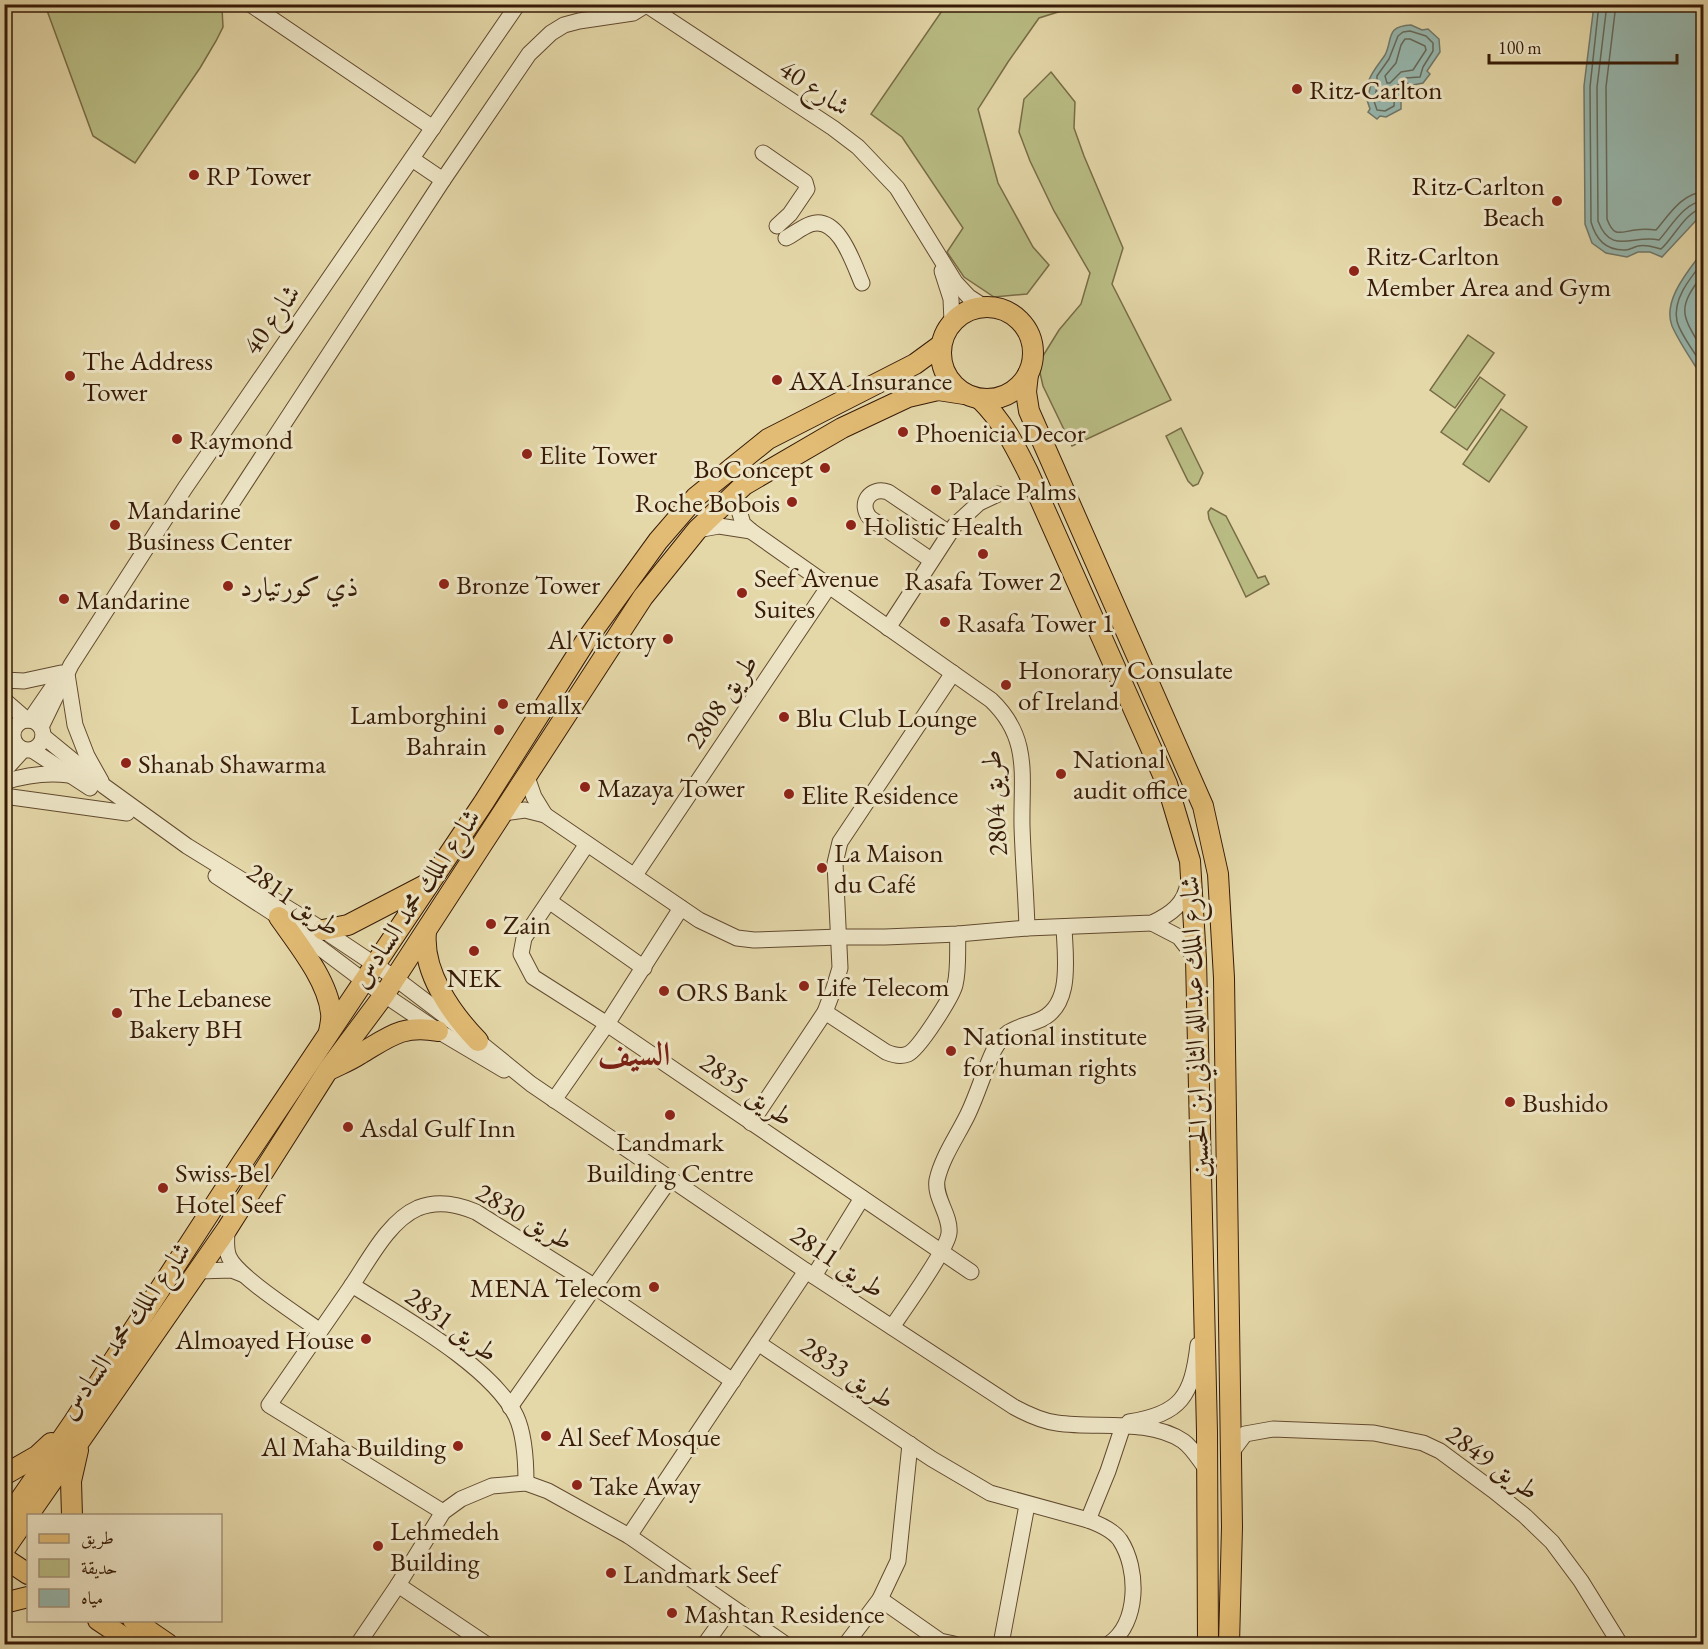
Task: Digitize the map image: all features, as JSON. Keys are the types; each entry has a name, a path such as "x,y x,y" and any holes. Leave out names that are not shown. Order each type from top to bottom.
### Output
{"main road":[{"path":"986,308 1004,310 1025,327 1032,342 1033,352 1028,374 1013,391 992,399 972,396 953,385 945,373 941,359 941,345 952,322 964,313 986,308"},
{"name":"شارع الملك محمد السادس","path":"11,1538 329,1033 490,792 587,639 658,541 696,497 768,439 915,364 941,345"},
{"name":"شارع الملك عبدالله الثاني ابن الحسين","path":"1028,374 1026,392 1029,411 1147,682 1184,760 1203,806 1212,843 1219,891 1224,978 1232,1527 1229,1644"},
{"name":"شارع الملك محمد السادس","path":"77,1431 227,1229 328,1070 426,932 643,597 697,530 734,493 842,428 908,397 938,390 972,396"},
{"name":"شارع الملك عبدالله الثاني ابن الحسين","path":"972,396 997,416 1008,432 1028,472 1167,784 1190,861 1196,959 1207,1470 1208,1644"},
{"path":"323,930 348,925 428,884"},
{"path":"279,917 315,971 328,997 332,1016 329,1033"},
{"path":"426,932 424,944 427,957 440,990 461,1023 478,1041"},
{"path":"328,1070 358,1056 391,1034 421,1028 438,1031"},
{"path":"4,1475 77,1431"},
{"path":"72,1514 71,1481 77,1431"},
{"path":"4,1558 27,1573"},
{"path":"4,1603 27,1597"},
{"path":"101,1622 134,1644"},
{"path":"136,1622 168,1644"}],"street":[{"path":"250,4 433,128"},
{"name":"شارع 40","path":"17,738 40,744 35,726 66,671 185,488 518,4"},
{"name":"شارع 40","path":"226,512 522,63 539,42 551,33 572,23 633,13 646,5 833,128 858,147 897,188 955,282 969,297 986,308"},
{"path":"763,153 802,180 807,186 782,232 817,223 830,228 843,240 862,283"},
{"path":"412,159 443,180"},
{"name":"شارع 40","path":"929,237 948,287 952,322"},
{"path":"931,560 870,518 865,509 866,499 878,490 888,492 949,533"},
{"path":"734,493 744,524 751,531"},
{"path":"888,628 949,533 970,510 998,494"},
{"path":"697,530 719,526 751,531"},
{"name":"طريق 2804","path":"751,531 953,673 999,707 1006,715 1018,741 1023,759 1022,826 1027,928"},
{"name":"طريق 2808","path":"635,875 829,586"},
{"path":"4,680 24,681 66,671 75,725 87,756 104,786"},
{"path":"751,1123 825,1012 840,968 835,863 840,842 953,673"},
{"name":"طريق 2811","path":"4,700 104,786 187,846 323,930 369,973"},
{"path":"4,771 17,738 16,725 35,726"},
{"path":"4,756 17,738"},
{"name":"طريق 2811","path":"17,738 204,868 389,987 478,1041 554,1100 1014,1407 1034,1418 1057,1423 1116,1426 1166,1432 1186,1443 1207,1470"},
{"path":"4,782 26,775 44,773 73,776"},
{"path":"527,777 534,797 545,815"},
{"path":"4,796 127,813"},
{"path":"504,813 525,810 545,815 699,920 736,938 754,940 885,938 1027,928 1152,923 1169,915 1180,905 1186,894 1190,861"},
{"name":"طريق 2835","path":"587,844 525,938 521,954 533,977 607,1024 971,1272"},
{"path":"549,901 644,968"},
{"path":"554,1100 607,1024 681,908"},
{"path":"1152,923 1179,937 1196,959"},
{"path":"892,1327 949,1235 947,1217 937,1183 942,1165 969,1112 995,1049 1006,1033 1018,1026 1039,1021 1052,1013 1060,1000 1065,985 1064,927"},
{"path":"825,1012 886,1052 893,1055 908,1054 919,1044 952,992 956,978 958,934"},
{"name":"طريق 2811","path":"389,987 438,1031 484,1060 531,1084"},
{"path":"510,1407 670,1179"},
{"name":"طريق 2833","path":"629,1536 758,1343 862,1198"},
{"name":"طريق 2830","path":"443,1512 269,1405 394,1226 405,1215 418,1208 447,1203 476,1212 594,1286"},
{"path":"227,1229 226,1246 229,1256 243,1274 320,1331"},
{"path":"198,1270 232,1270 243,1274"},
{"name":"طريق 2831","path":"352,1285 467,1361 504,1397 516,1416 522,1436 526,1483"},
{"path":"594,1286 733,1381"},
{"name":"طريق 2811","path":"1116,1426 1165,1413 1180,1403 1190,1385 1196,1363 1203,1300"},
{"name":"طريق 2833","path":"758,1343 932,1459 990,1493 1088,1520 1102,1525 1119,1539 1128,1557 1133,1580 1128,1620 1116,1640 1109,1644"},
{"name":"طريق 2849","path":"1229,1408 1243,1421 1273,1430"},
{"path":"1088,1520 1108,1471 1116,1426"},
{"name":"طريق 2849","path":"1231,1453 1245,1434 1273,1430 1374,1433 1423,1443 1440,1451 1502,1497 1552,1542 1581,1581 1620,1644"},
{"name":"طريق 2833","path":"846,1644 880,1599 898,1561 910,1444"},
{"path":"906,1484 920,1467 932,1459"},
{"path":"357,1644 398,1586 443,1512 461,1499 492,1486 526,1483 548,1491 629,1536 785,1644"},
{"path":"1001,1644 1027,1505"},
{"path":"398,1586 486,1644"},
{"path":"880,1599 940,1641 954,1644"},
{"path":"705,1644 731,1608"}],"green space":[{"path":"219,4 222,8 223,27 216,41 135,163 93,136 45,5"},
{"path":"1065,4 1071,8 1039,18 978,109 998,183 1033,247 1049,265 1027,294 994,297 964,277 947,252 963,228 902,137 871,114 946,5"},
{"path":"1051,72 1075,102 1074,128 1123,248 1112,284 1171,400 1072,446 1043,386 1038,364 1059,330 1081,304 1090,273 1054,211 1019,132 1024,99"},
{"path":"1468,335 1494,353 1455,408 1430,390"},
{"path":"1480,377 1505,395 1467,450 1441,432"},
{"path":"1501,409 1527,427 1489,482 1463,464"},
{"path":"1181,428 1203,473 1198,484 1193,486 1188,481 1166,436"},
{"path":"1211,508 1226,516 1258,578 1265,576 1269,584 1246,597 1209,519 1208,512"}],"water":[{"path":"1594,5 1703,5 1703,213 1662,257 1650,252 1638,252 1627,257 1606,253 1592,243 1585,224 1584,86"},
{"path":"1411,25 1422,30 1428,29 1439,39 1440,52 1427,71 1430,74 1423,83 1413,85 1407,83 1401,90 1401,109 1377,119 1368,112 1370,109 1367,100 1372,81 1369,80 1385,55 1393,31"},
{"path":"1703,251 1703,378 1672,326 1670,316 1678,286"}],"place":[{"name":"Ritz-Carlton","path":"1297,89"},
{"name":"RP Tower","path":"194,175"},
{"name":"Ritz-Carlton Beach","path":"1557,201"},
{"name":"Ritz-Carlton Member Area and Gym","path":"1354,271"},
{"name":"The Address Tower","path":"70,376"},
{"name":"AXA Insurance","path":"777,380"},
{"name":"Phoenicia Decor","path":"903,432"},
{"name":"Raymond","path":"177,439"},
{"name":"Elite Tower","path":"527,454"},
{"name":"BoConcept","path":"825,468"},
{"name":"Palace Palms","path":"936,490"},
{"name":"Roche Bobois","path":"792,502"},
{"name":"Mandarine Business Center","path":"115,525"},
{"name":"Holistic Health","path":"851,525"},
{"name":"Rasafa Tower 2","path":"983,554"},
{"name":"Bronze Tower","path":"444,584"},
{"name":"ذي كورتيارد","path":"228,586"},
{"name":"Seef Avenue Suites","path":"742,593"},
{"name":"Mandarine","path":"64,599"},
{"name":"Rasafa Tower 1","path":"945,622"},
{"name":"Al Victory","path":"668,639"},
{"name":"Honorary Consulate of Ireland","path":"1006,685"},
{"name":"emallx","path":"503,704"},
{"name":"Blu Club Lounge","path":"784,717"},
{"name":"Lamborghini Bahrain","path":"499,730"},
{"name":"Shanab Shawarma","path":"126,763"},
{"name":"National audit office","path":"1061,774"},
{"name":"Mazaya Tower","path":"585,787"},
{"name":"Elite Residence","path":"789,794"},
{"name":"La Maison du Café","path":"822,868"},
{"name":"Zain","path":"491,924"},
{"name":"NEK","path":"474,951"},
{"name":"Life Telecom","path":"804,986"},
{"name":"ORS Bank","path":"664,991"},
{"name":"The Lebanese Bakery BH","path":"117,1013"},
{"name":"National institute for human rights","path":"951,1051"},
{"name":"Bushido","path":"1510,1102"},
{"name":"Landmark Building Centre","path":"670,1115"},
{"name":"Asdal Gulf Inn","path":"348,1127"},
{"name":"Swiss-Bel Hotel Seef","path":"163,1188"},
{"name":"MENA Telecom","path":"654,1287"},
{"name":"Almoayed House","path":"366,1339"},
{"name":"Al Seef Mosque","path":"546,1436"},
{"name":"Al Maha Building","path":"458,1446"},
{"name":"Take Away","path":"577,1485"},
{"name":"Lehmedeh Building","path":"378,1546"},
{"name":"Landmark Seef","path":"611,1573"},
{"name":"Mashtan Residence","path":"672,1613"}],"district":[{"name":"السيف","path":"634,1053"}]}
